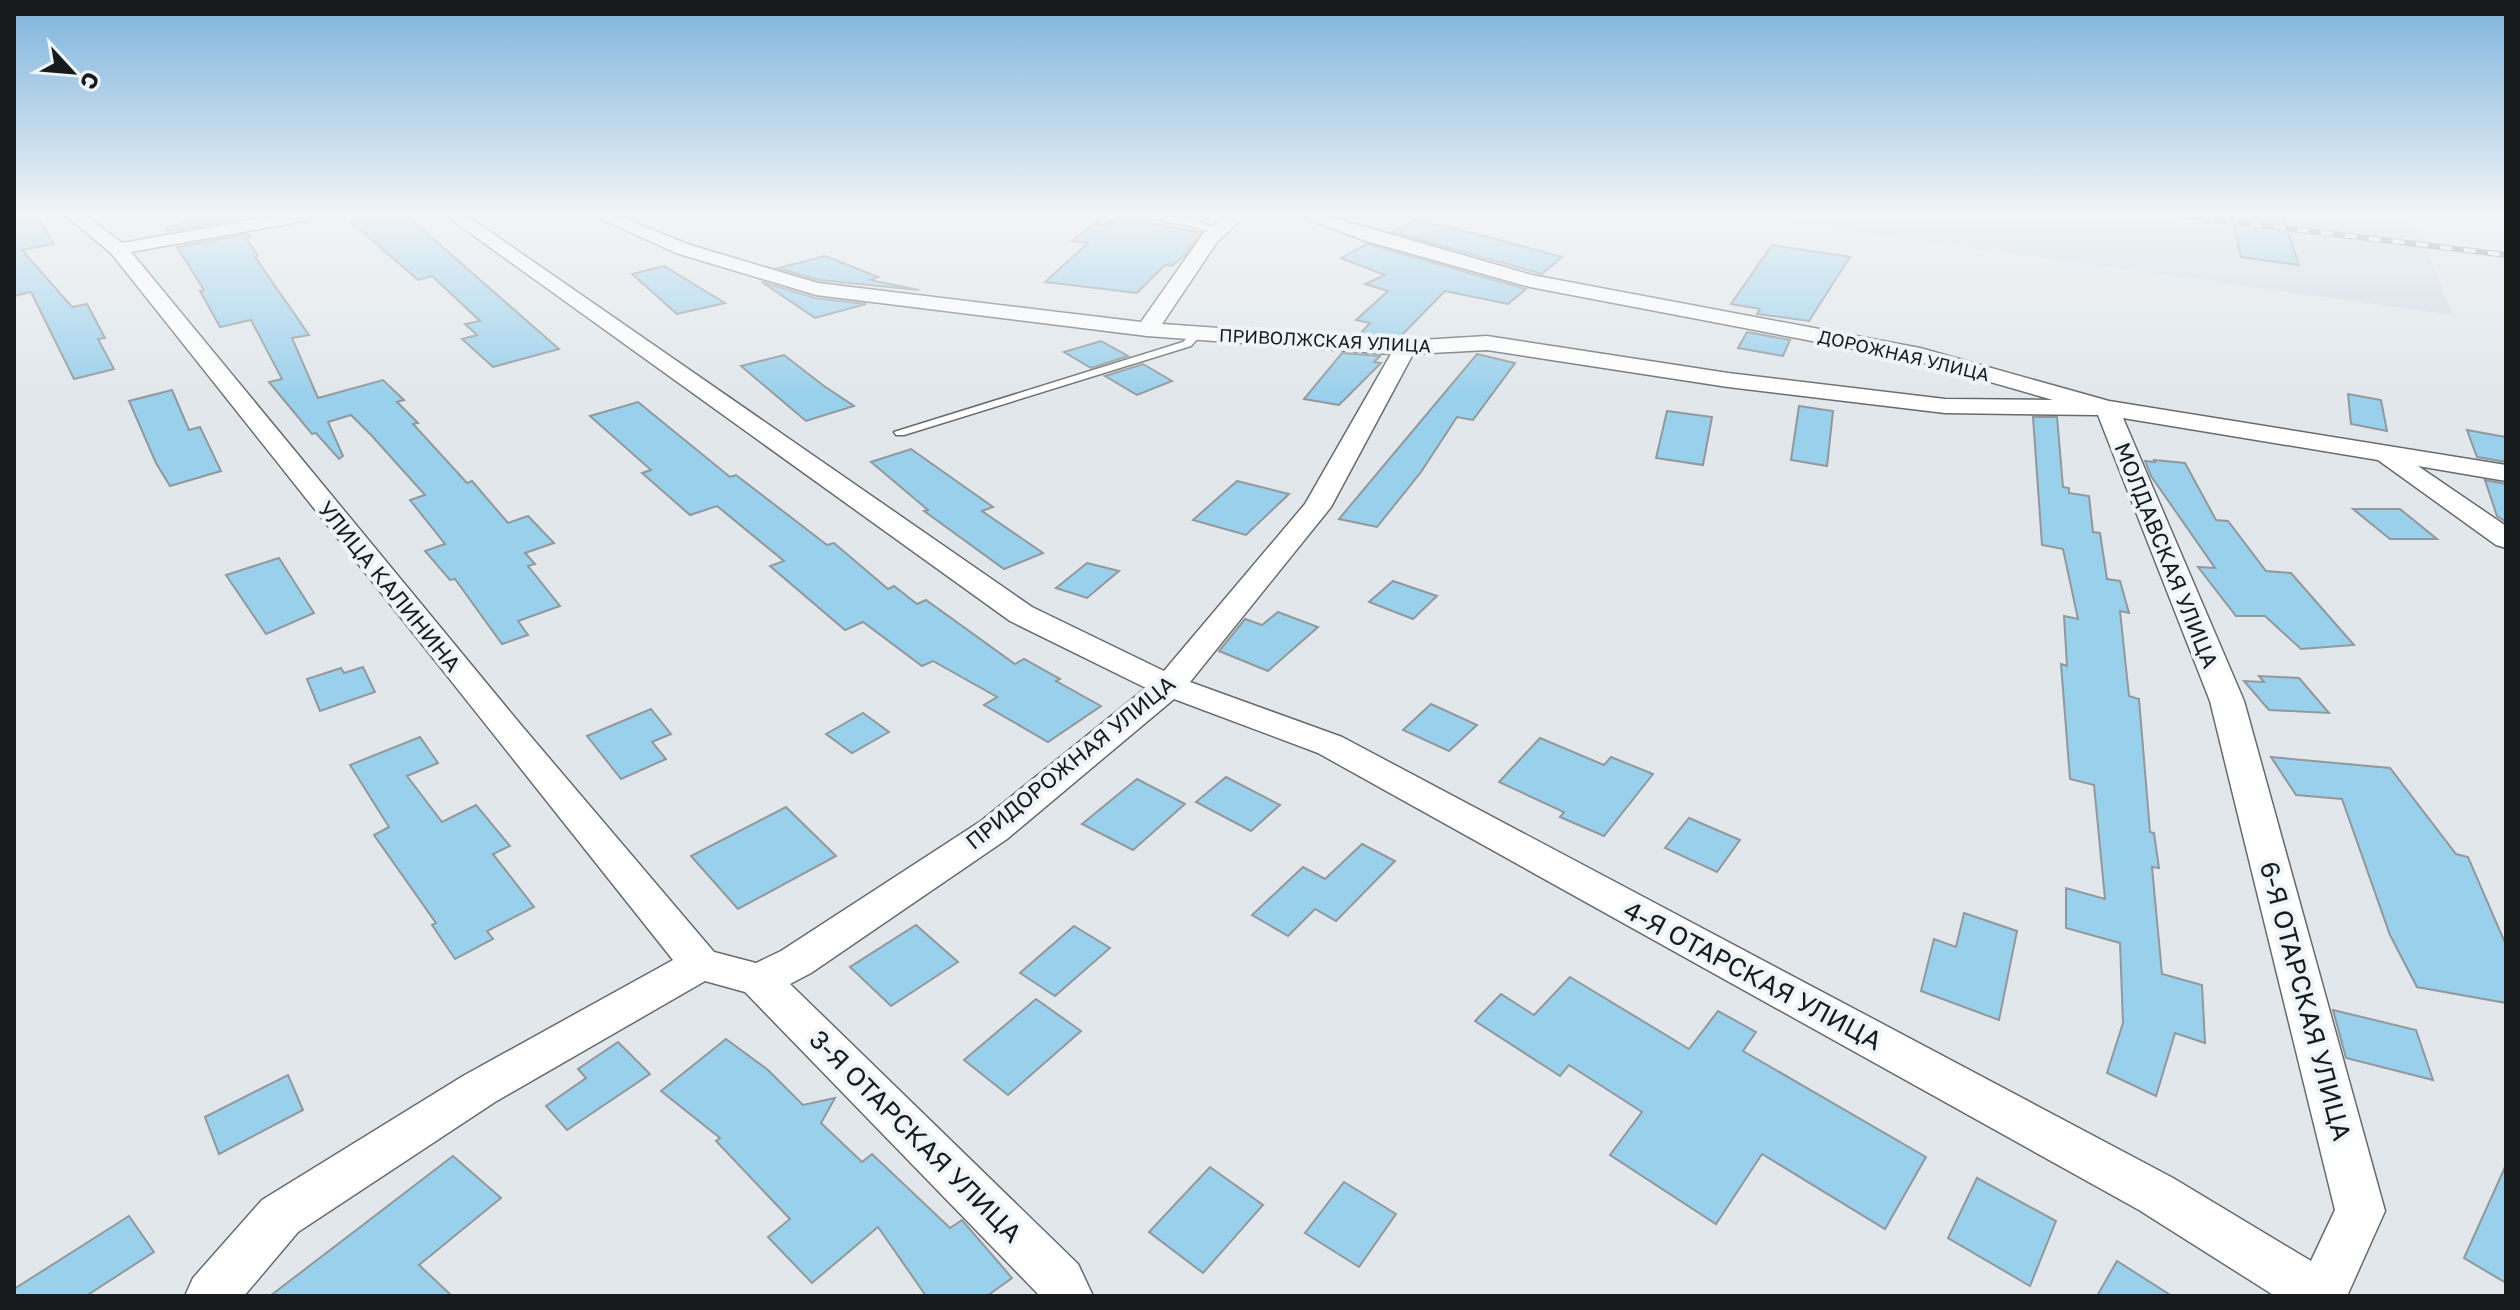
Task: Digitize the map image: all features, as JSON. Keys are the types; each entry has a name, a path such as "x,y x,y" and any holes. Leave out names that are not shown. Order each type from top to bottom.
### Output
{"street":[{"name":"УЛИЦА КАЛИНИНА","path":"140,276 700,964"},
{"path":"541,276 1021,614 1169,686"},
{"name":"ПРИВОЛЖСКАЯ УЛИЦА","path":"773,276 816,289 1147,329 1405,348 1487,343 1728,380 1945,406 2107,408"},
{"path":"1147,329 1181,276"},
{"name":"ДОРОЖНАЯ УЛИЦА","path":"1513,276 1920,355 2107,408 2506,473"},
{"name":"ПРИДОРОЖНАЯ УЛИЦА","path":"759,980 796,962 994,830 1169,686 1317,507 1405,348"},
{"name":"МОЛДАВСКАЯ УЛИЦА","path":"2107,408 2227,701"},
{"path":"2383,454 2506,539"},
{"name":"4-Я ОТАРСКАЯ УЛИЦА","path":"1169,686 1330,745 2156,1194 2321,1296"},
{"name":"6-Я ОТАРСКАЯ УЛИЦА","path":"2227,701 2360,1211 2321,1296"},
{"path":"211,1296 280,1216 479,1089 700,964 759,980"},
{"name":"3-Я ОТАРСКАЯ УЛИЦА","path":"759,980 1060,1281 1067,1296"}],"lane":[{"path":"900,432 1187,344 1198,333"}],"shaded area":[{"path":"2174,276 2437,276 2453,315"}],"building":[{"path":"14,276 45,276 72,307 87,304 105,338 98,339 114,369 74,379 31,292 14,296"},
{"path":"195,276 268,276 309,335 292,338 318,398 383,380 404,400 397,402 418,423 413,424 467,483 472,481 508,523 528,516 554,543 525,553 535,564 528,566 560,606 518,621 528,635 502,644 455,579 450,580 425,551 445,544 410,500 425,495 351,415 328,422 343,456 339,459 316,433 312,434 269,382 282,379 251,320 220,327 200,291 204,290"},
{"path":"432,276 476,276 559,349 493,367 462,339 477,335 465,324 480,321"},
{"path":"634,276 681,276 725,303 677,314"},
{"path":"806,276 876,276 870,280 919,290"},
{"path":"1051,276 1154,276 1137,293 1045,282"},
{"path":"1382,276 1481,276 1526,289 1508,304 1445,291 1399,338 1359,335 1370,323 1356,320 1388,291 1365,284"},
{"path":"1750,276 1838,276 1809,321 1757,314 1760,309 1731,304"},
{"path":"762,282 815,298 866,304 815,318"},
{"path":"1747,332 1790,340 1783,356 1738,348"},
{"path":"1101,341 1128,356 1091,368 1064,352"},
{"path":"1342,353 1380,356 1374,362 1381,363 1339,405 1304,399"},
{"path":"1477,354 1515,363 1473,420 1457,417 1421,472 1377,527 1339,519"},
{"path":"784,355 854,406 806,421 741,366"},
{"path":"1143,364 1172,381 1137,395 1105,376"},
{"path":"172,390 189,430 200,427 221,471 170,486 156,463 129,401"},
{"path":"2348,394 2381,400 2387,431 2351,424"},
{"path":"638,402 730,477 736,475 827,545 834,543 888,589 894,586 917,604 926,600 1015,664 1024,659 1101,706 1048,742 984,705 997,697 933,661 922,666 863,622 845,630 770,566 784,561 717,506 690,515 642,473 651,470 590,416"},
{"path":"1799,406 1833,411 1827,466 1791,460"},
{"path":"1667,411 1712,417 1703,465 1656,458"},
{"path":"2033,417 2057,417 2063,487 2069,488 2069,493 2089,496 2093,532 2100,533 2107,579 2120,581 2129,613 2120,611 2129,696 2139,699 2150,832 2154,833 2159,868 2152,867 2162,974 2202,985 2205,1043 2175,1033 2156,1096 2107,1073 2123,1023 2120,943 2066,928 2066,888 2105,899 2094,785 2070,779 2061,664 2067,666 2064,616 2078,619 2063,549 2042,545"},
{"path":"2467,430 2506,437 2506,462 2477,457"},
{"path":"911,449 993,507 982,511 1043,553 1004,569 924,511 928,510 871,462"},
{"path":"2145,461 2185,463 2216,520 2228,521 2266,571 2291,573 2354,645 2301,649 2265,616 2236,616 2198,567 2215,568 2151,476"},
{"path":"2485,480 2506,484 2506,522 2497,516"},
{"path":"1237,481 1289,494 1246,535 1193,520"},
{"path":"2353,509 2400,509 2437,539 2390,539"},
{"path":"279,558 314,613 266,634 226,575"},
{"path":"1087,563 1119,571 1087,598 1056,588"},
{"path":"1393,581 1437,596 1413,619 1369,602"},
{"path":"1278,612 1318,627 1268,671 1219,651 1245,619 1262,625"},
{"path":"363,667 375,692 320,711 307,679 341,668 344,673"},
{"path":"2259,676 2299,678 2329,713 2269,710 2244,681 2264,682"},
{"path":"1431,704 1477,725 1449,751 1403,730"},
{"path":"651,709 671,734 652,742 666,759 621,779 587,736"},
{"path":"863,713 889,732 852,753 826,734"},
{"path":"420,737 438,763 407,776 442,822 476,805 510,846 493,854 534,907 487,931 493,939 455,959 432,925 436,923 374,835 389,827 350,765"},
{"path":"1540,738 1604,765 1611,757 1653,774 1604,836 1560,817 1564,812 1499,782"},
{"path":"2271,757 2390,768 2456,854 2468,857 2506,945 2506,1003 2417,987 2390,935 2342,799 2296,795"},
{"path":"1226,777 1280,805 1251,831 1196,802"},
{"path":"1137,779 1185,804 1133,850 1082,824"},
{"path":"786,807 836,856 738,909 691,856"},
{"path":"1689,818 1740,840 1717,872 1665,848"},
{"path":"1362,844 1395,861 1336,921 1315,909 1288,936 1252,915 1303,867 1325,879"},
{"path":"1964,913 2017,931 1999,1020 1921,991 1934,939 1956,947"},
{"path":"916,925 958,962 891,1006 850,967"},
{"path":"1074,926 1110,948 1055,996 1020,973"},
{"path":"1570,977 1689,1049 1718,1011 1756,1032 1743,1051 1926,1157 1885,1229 1762,1154 1716,1224 1610,1155 1642,1112 1569,1065 1560,1076 1475,1021 1501,994 1534,1015"},
{"path":"1036,999 1081,1031 1008,1095 964,1060"},
{"path":"2333,1010 2416,1030 2433,1080 2346,1058"},
{"path":"726,1039 768,1070 803,1105 835,1098 821,1123 862,1162 872,1154 950,1228 962,1220 1012,1278 987,1296 926,1296 878,1227 812,1283 768,1237 790,1219 716,1141 720,1138 661,1091"},
{"path":"618,1042 650,1074 567,1130 546,1106 586,1078 578,1069"},
{"path":"288,1075 303,1110 219,1154 205,1117"},
{"path":"453,1156 501,1198 419,1265 452,1296 270,1296"},
{"path":"2506,1165 2506,1283 2464,1258"},
{"path":"1210,1167 1263,1205 1203,1273 1149,1232"},
{"path":"1977,1178 2056,1221 2030,1286 1948,1238"},
{"path":"1344,1182 1396,1214 1359,1267 1305,1233"},
{"path":"129,1216 154,1252 86,1296 14,1296 14,1289"},
{"path":"2117,1261 2172,1296 2097,1296"}]}
